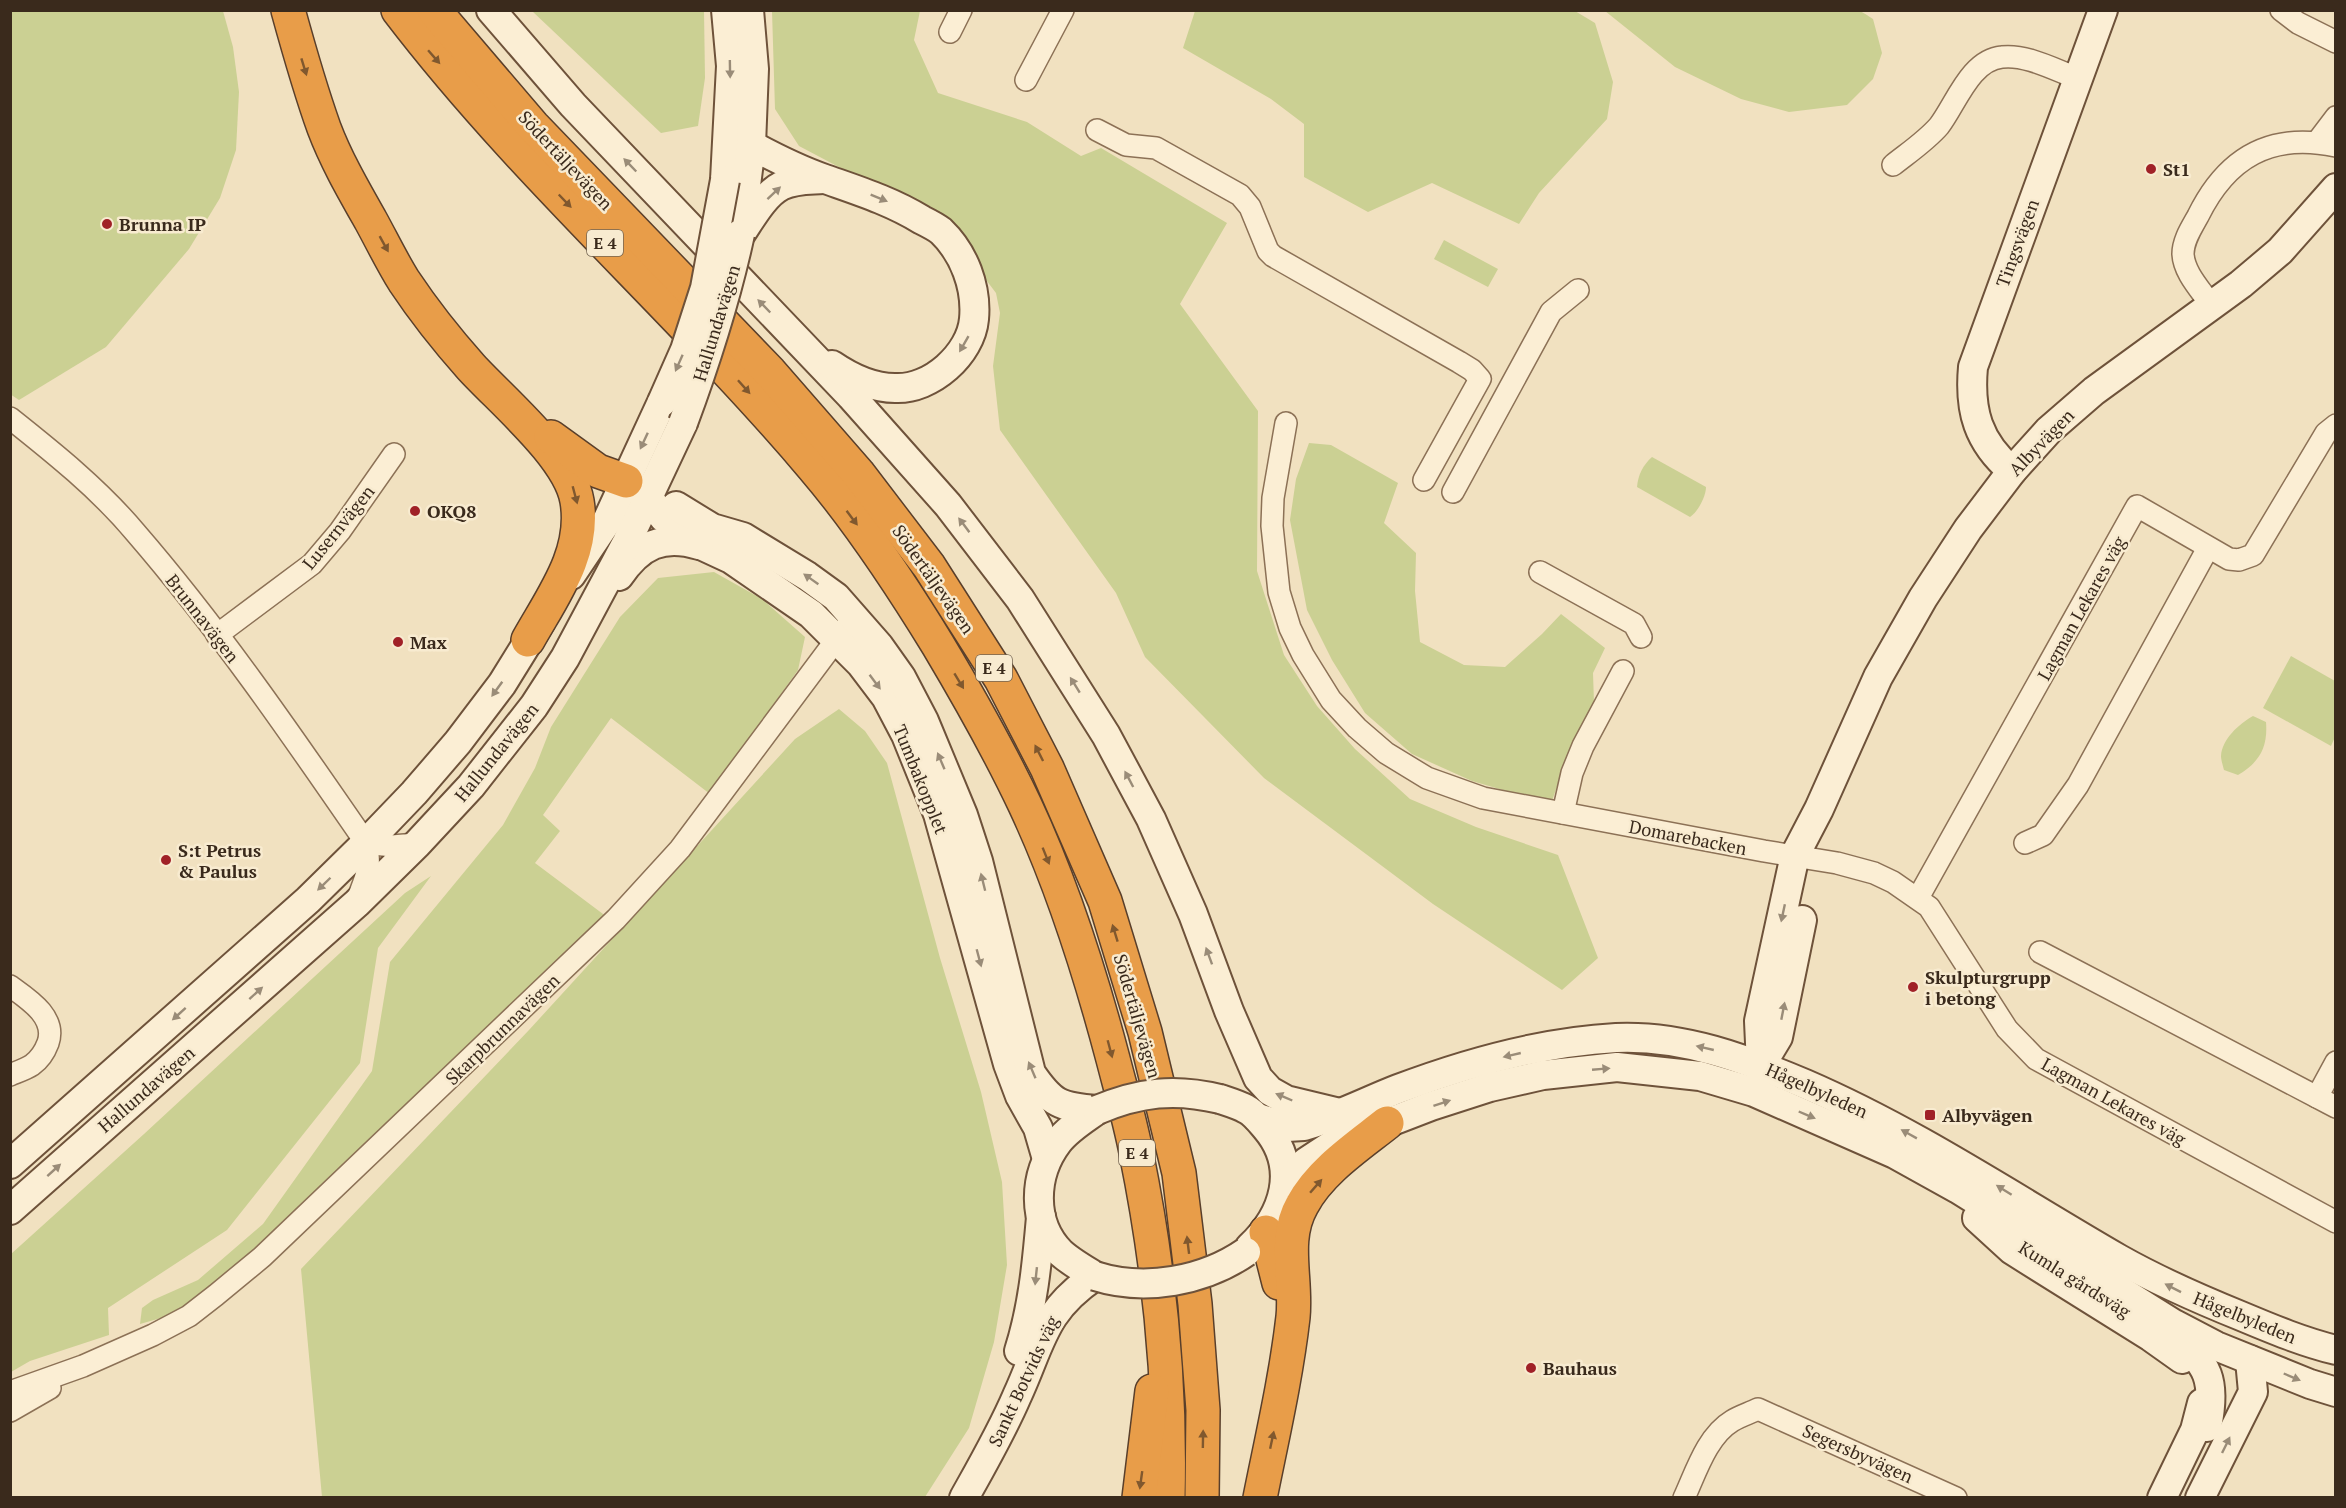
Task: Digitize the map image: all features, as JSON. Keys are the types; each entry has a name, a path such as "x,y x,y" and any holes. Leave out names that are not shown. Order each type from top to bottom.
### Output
{"highway":[{"path":"288,10 325,129 344,172 404,280 472,368 518,414 564,469 577,500 579,527 574,549 565,573 528,640"},
{"name":"E 4","path":"398,10 427,49 514,148 743,386 817,471 901,584 971,700 1025,806 1069,912 1095,992 1136,1147 1152,1238 1161,1317 1170,1433 1168,1497"},
{"name":"Södertäljevägen","path":"434,10 532,126 770,372 858,473 929,566 1006,688 1047,768 1105,901 1145,1032 1179,1173 1195,1304 1203,1410 1202,1497"},
{"path":"518,414 598,471 637,490"},
{"path":"1260,1497 1293,1316 1291,1238 1302,1204 1326,1174 1387,1123"},
{"path":"1256,1242 1281,1293 1286,1363"},
{"path":"1138,1497 1161,1317"}],"main road":[{"path":"491,10 573,105 805,348 948,505 1020,599 1106,735 1151,819 1193,914 1229,1011 1258,1078 1270,1091 1286,1100 1340,1113"},
{"name":"Hallundavägen","path":"10,1210 357,903 417,844 471,786 504,746 534,706 567,653 637,490 662,402 685,350 705,288 725,180 731,66 726,10"},
{"name":"Hallundavägen","path":"10,1164 308,900 414,793 458,742 502,684 528,640 606,523 669,455 708,357 727,294 740,234 751,145 754,69 749,10"},
{"name":"Tingsvägen","path":"2012,471 1997,459 1989,448 1974,416 1971,390 1973,367 2103,10"},
{"name":"Hallundavägen","path":"729,111 742,137 751,145"},
{"path":"751,145 823,179 899,206 941,231 964,262 973,292 974,320 967,341 954,360 939,375 923,384 897,389 873,385 848,375 805,348"},
{"path":"740,234 760,206 780,186 797,181 823,179"},
{"name":"Albyvägen","path":"1754,1092 1761,1065 1759,1021 1819,809 1878,677 1923,598 1968,529 2012,471 2049,430 2094,391 2280,251 2336,188"},
{"name":"Tumbakopplet","path":"669,455 670,475 676,489 689,501 836,597 845,628 861,664 886,697 919,766 938,814 1008,1064 1020,1096 1038,1128 1047,1159"},
{"name":"Tumbakopplet","path":"637,490 679,507 712,528 743,537"},
{"name":"Tumbakopplet","path":"637,490 664,518 703,546 731,560 811,614 845,628 879,646 901,677 924,721 963,815 978,861 1031,1073 1050,1098 1079,1116"},
{"path":"567,653 627,565 639,553 649,546 669,540 686,541 703,546"},
{"path":"1079,1116 1058,1142 1040,1176 1041,1217 1049,1237 1059,1251 1071,1262 1095,1276 1134,1282 1169,1282 1201,1274 1231,1262 1256,1242 1281,1202 1285,1186 1284,1167 1279,1149 1272,1135 1252,1114 1229,1011"},
{"name":"Hågelbyleden","path":"1079,1116 1123,1100 1150,1094 1176,1092 1220,1099 1287,1127 1304,1126 1459,1067 1583,1041 1620,1038 1704,1047 1761,1065 1838,1097 1960,1163 2121,1260 2177,1290 2266,1326 2336,1350"},
{"name":"Hågelbyleden","path":"1285,1186 1306,1162 1335,1143 1490,1087 1543,1075 1617,1067 1700,1076 1754,1092 1895,1154 1958,1190 2138,1303 2216,1346 2310,1384 2336,1392"},
{"name":"Kumla gårdsväg","path":"1895,1154 1930,1186 1977,1218 2194,1353 2203,1364 2211,1390 2207,1427"},
{"name":"Sankt Botvids väg","path":"944,1497 989,1421 1014,1367 1028,1324 1032,1302 1041,1217"},
{"path":"1977,1218 2012,1250 2151,1337 2184,1361 2191,1370 2198,1383 2201,1410 2186,1450 2162,1497"},
{"name":"Sankt Botvids väg","path":"964,1497 1013,1404 1047,1322 1058,1306 1076,1289 1095,1276"},
{"name":"Kumla gårdsväg","path":"2176,1497 2229,1381 2250,1360 2266,1326"},
{"path":"2200,1497 2253,1392 2250,1360"}],"street":[{"path":"950,32 961,10"},
{"path":"1026,80 1063,10"},
{"path":"2281,10 2298,23 2336,42"},
{"path":"1893,165 1938,127 1971,76 1988,62 2001,57 2019,58 2077,78"},
{"path":"2211,305 2185,266 2183,254 2184,244 2200,210 2217,185 2250,154 2280,143 2299,141 2326,144 2336,117"},
{"path":"1097,130 1126,145 1156,148 1240,195 1250,207 1268,251 1273,256 1472,370 1480,379 1424,480"},
{"path":"1453,492 1551,312 1578,290"},
{"name":"Brunnavägen","path":"10,418 76,473 134,530 217,635 366,843"},
{"name":"Domarebacken","path":"1286,423 1273,498 1272,526 1279,592 1290,628 1303,655 1332,700 1357,728 1386,753 1427,778 1483,798 1804,857"},
{"path":"2025,843 2043,835 2078,785 2208,548 2229,559 2239,560 2253,555 2326,433 2336,425"},
{"name":"Lusernvägen","path":"217,635 312,564 340,531 394,454"},
{"name":"Lagman Lekares väg","path":"1918,898 2137,506 2208,548"},
{"path":"1540,572 1634,624 1641,637"},
{"name":"Skarpbrunnavägen","path":"10,1392 83,1366 153,1335 189,1316 262,1257 616,919 680,849 845,628"},
{"path":"1563,813 1572,772 1583,746 1623,671"},
{"path":"357,903 370,859 366,843 392,846 417,844"},
{"name":"Lagman Lekares väg","path":"1804,857 1874,873 1918,898 1929,907 2007,1029 2036,1059 2336,1222"},
{"path":"2040,952 2326,1102 2336,1062"},
{"path":"10,986 32,1002 46,1018 51,1033 45,1051 33,1065 10,1075"},
{"name":"Skarpbrunnavägen","path":"10,1411 83,1366"},
{"name":"Segersbyvägen","path":"1684,1497 1708,1448 1719,1432 1731,1421 1758,1409 1956,1497"}],"green space":[{"path":"1792,10 1808,12 1856,10 1873,19 1882,53 1873,79 1847,105 1789,112 1741,99 1675,67 1605,11"},
{"name":"Brunna IP","path":"10,11 223,11 233,47 239,92 236,150 220,198 189,249 106,347 19,400 10,394"},
{"path":"532,11 704,11 705,78 698,126 661,133"},
{"path":"772,11 920,11 914,40 938,93 1027,122 1081,156 1101,148 1227,223 1180,304 1258,411 1257,571 1284,655 1317,706 1355,749 1410,799 1476,827 1558,855 1598,958 1562,990 1433,904 1264,778 1145,657 1116,593 1000,430 993,366 1000,313 996,293 931,207 871,184 799,146 775,109"},
{"path":"1195,11 1575,11 1595,23 1613,82 1607,119 1539,193 1519,224 1432,183 1368,212 1304,177 1304,124 1271,99 1183,48"},
{"path":"1444,240 1498,269 1488,287 1434,259"},
{"path":"1309,443 1331,445 1398,483 1384,523 1416,553 1415,591 1420,642 1464,665 1505,667 1561,614 1605,648 1593,673 1594,703 1569,751 1551,804 1472,781 1412,754 1365,713 1332,660 1307,610 1290,520 1296,479"},
{"path":"1652,457 1706,487 1701,504 1690,517 1637,487 1642,470"},
{"path":"714,572 762,599 805,637 798,670 710,794 611,718 543,815 560,831 535,863 607,917 426,1091 189,1310 140,1324 142,1308 153,1300 198,1280 263,1224 372,1071 390,962 503,825 535,768 551,727 620,617 658,578"},
{"path":"2291,656 2335,681 2335,737 2331,746 2263,708"},
{"path":"839,709 865,731 887,763 940,958 981,1092 1002,1182 1007,1265 994,1342 969,1428 925,1497 322,1497 301,1269 529,1030 795,739"},
{"path":"2253,716 2266,722 2266,739 2261,753 2252,765 2238,775 2224,770 2221,756 2224,744 2242,723"},
{"path":"431,876 378,948 360,1063 227,1230 108,1308 109,1335 30,1361 11,1372 11,1254 405,893"}],"place":[{"name":"St1","path":"2151,169"},
{"name":"Brunna IP","path":"107,224"},
{"name":"OKQ8","path":"415,511"},
{"name":"Max","path":"398,642"},
{"name":"S:t Petrus & Paulus","path":"166,860"},
{"name":"Skulpturgrupp i betong","path":"1913,987"},
{"name":"Albyvägen","path":"1930,1115"},
{"name":"Bauhaus","path":"1531,1368"}]}
